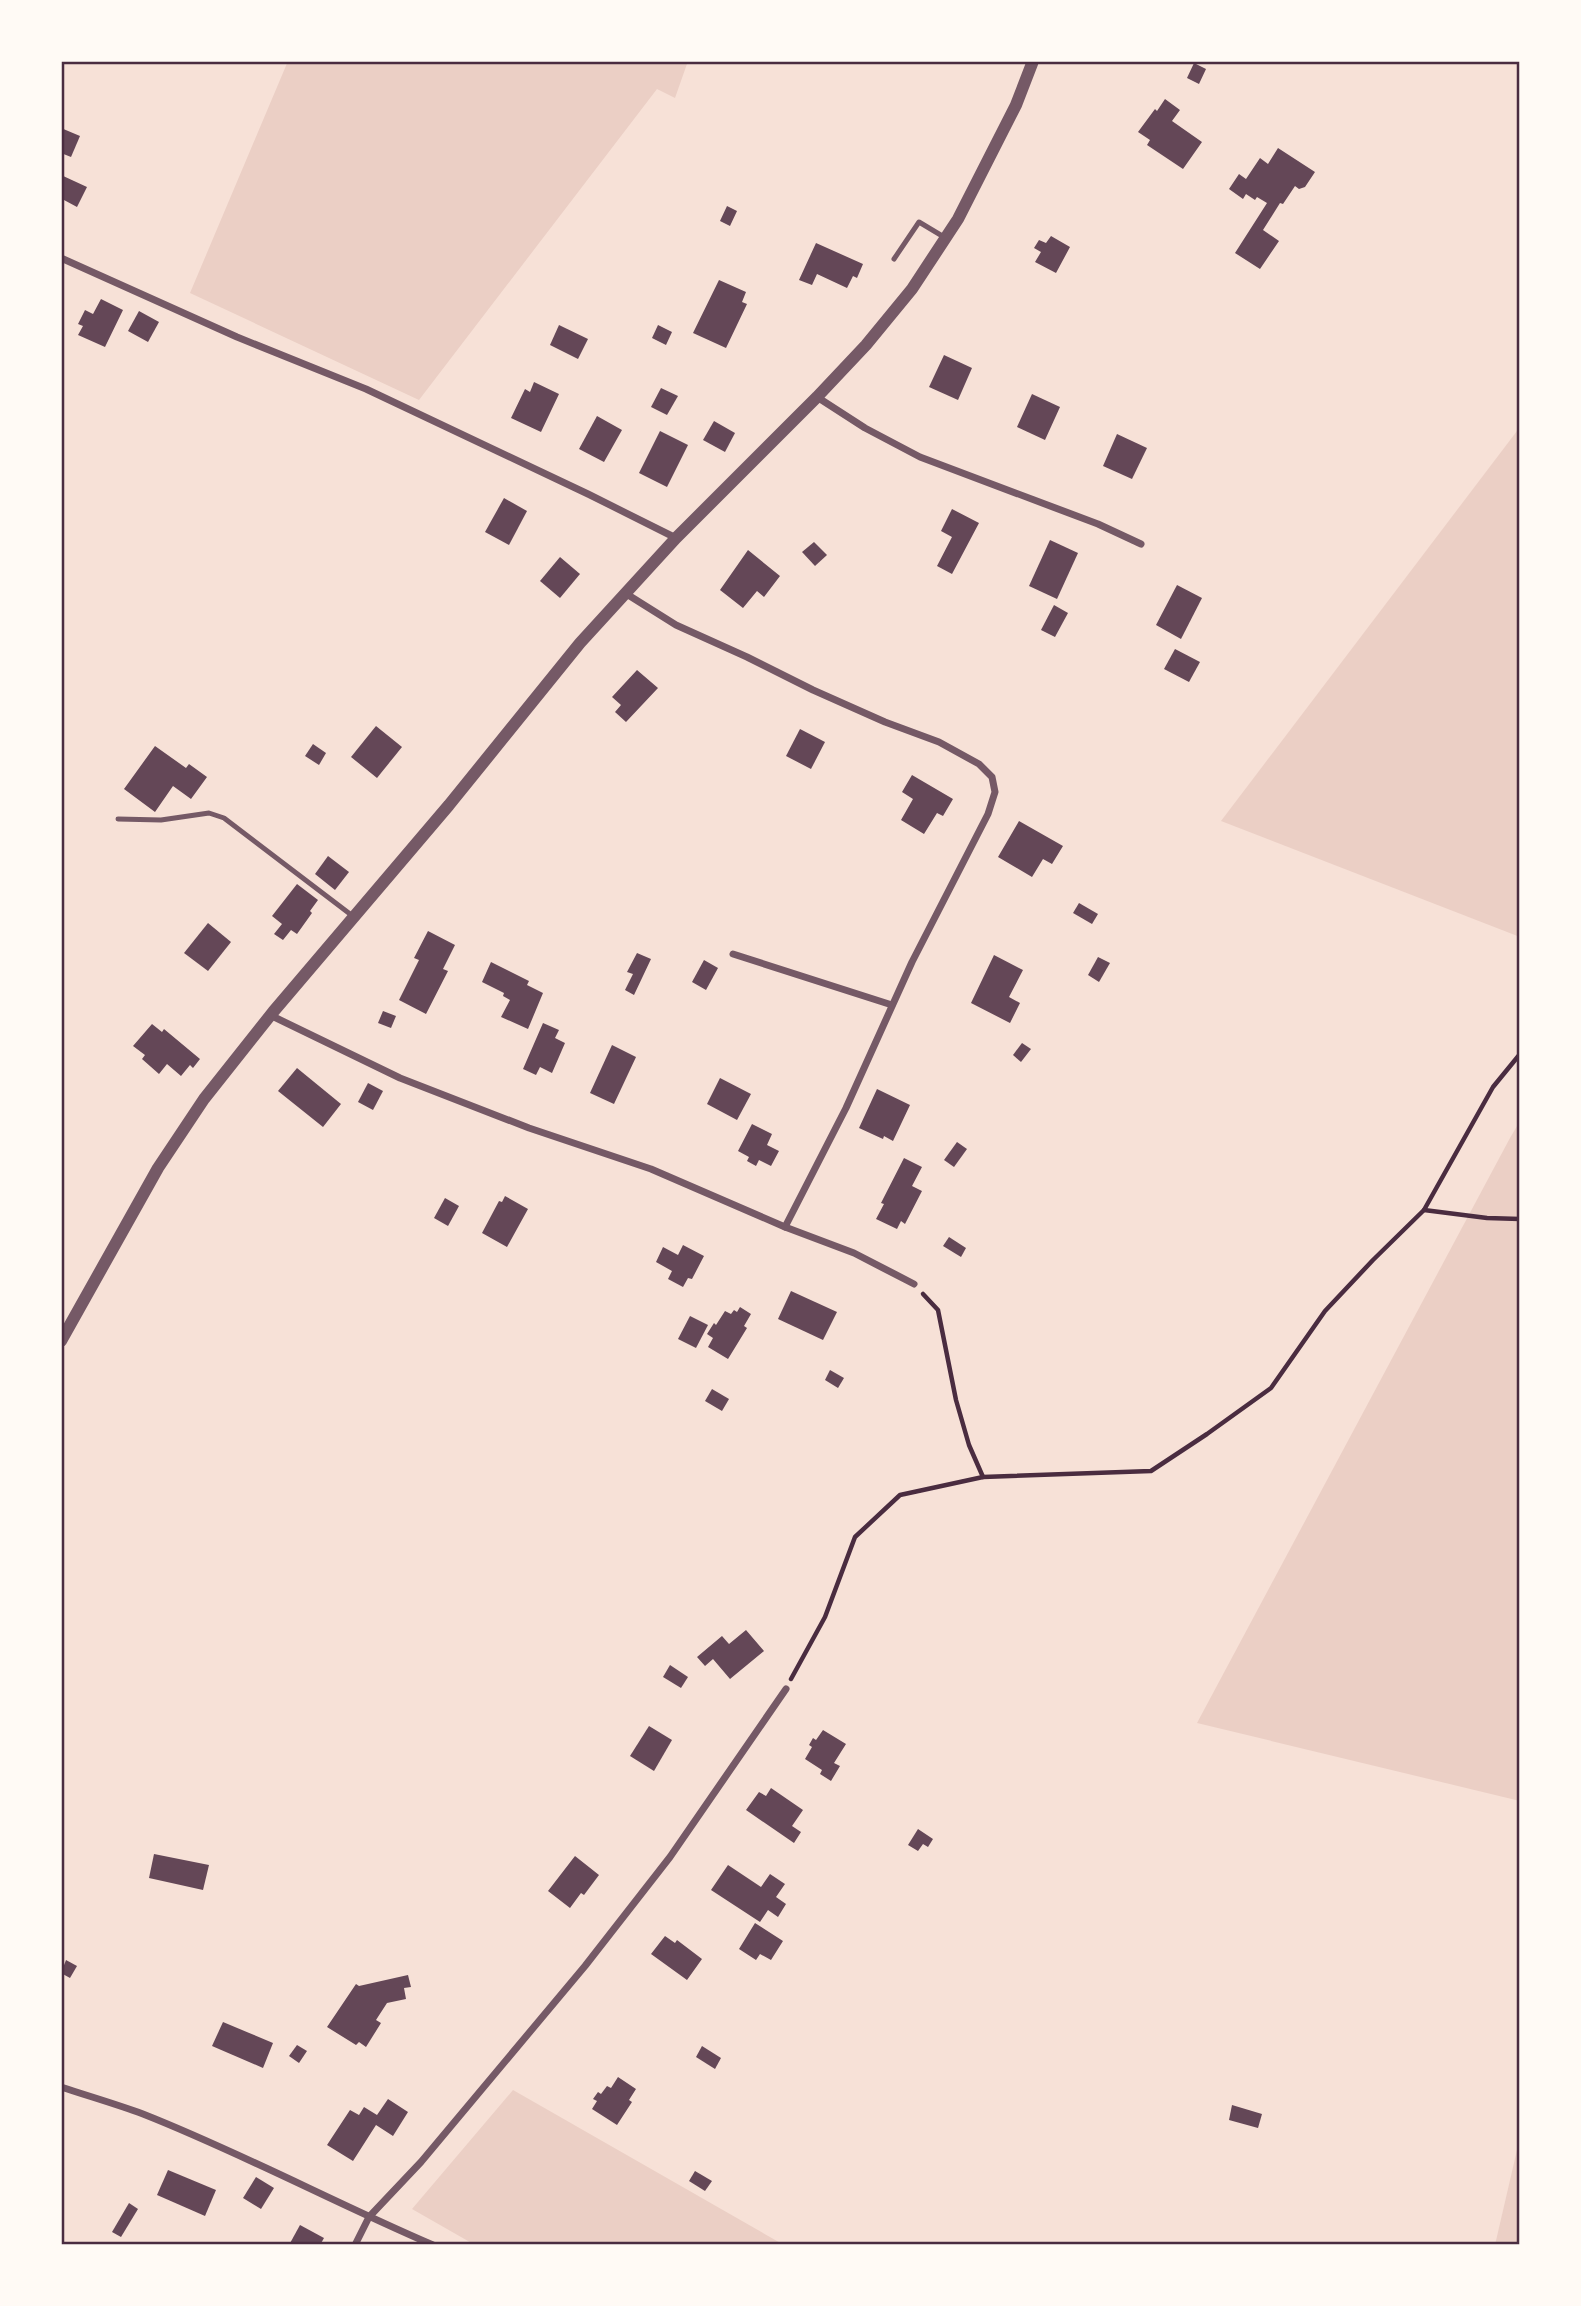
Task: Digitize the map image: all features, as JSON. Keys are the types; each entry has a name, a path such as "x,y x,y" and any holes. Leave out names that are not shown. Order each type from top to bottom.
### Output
{"street":[{"path":"61,1340 158,1168 204,1099 270,1015 449,805 580,643 676,538 866,345 912,289 958,219 1011,115 1032,61"},
{"path":"61,258 237,337 366,389 676,538"},
{"path":"817,397 864,428 920,457 1098,524 1141,544"},
{"path":"625,593 676,625 813,690 885,722 939,742 979,764 992,777 995,792 988,814 892,1005 846,1108 785,1227"},
{"path":"733,954 892,1005"},
{"path":"270,1015 400,1078 528,1128 651,1169 785,1227 854,1253 914,1284"},
{"path":"355,2245 369,2217 421,2162 594,1955 670,1857 786,1689"},
{"path":"61,2087 142,2114 270,2169 433,2245"}],"lane":[{"path":"894,259 919,222 945,238"},
{"path":"117,819 161,820 209,813 224,818 354,917"}],"path":[{"path":"786,1689 825,1617 855,1537 900,1495 983,1477 1150,1471 1271,1388 1325,1311 1424,1210 1493,1087 1520,1054"},
{"path":"1424,1210 1520,1219"},
{"path":"914,1284 938,1310 956,1401 969,1444 983,1477"}],"shaded area":[{"path":"288,61 688,61 675,98 657,89 419,400 190,293"},
{"path":"1520,427 1520,937 1221,821"},
{"path":"1520,1121 1520,1801 1197,1723 1510,1138"},
{"path":"513,2090 784,2245 475,2245 412,2209"},
{"path":"1520,2137 1520,2245 1495,2245"}],"building":[{"path":"1194,63 1206,69 1199,84 1187,78"},
{"path":"1165,99 1180,110 1172,121 1202,142 1183,169 1147,145 1150,140 1138,132"},
{"path":"61,128 80,136 71,157 61,153"},
{"path":"1278,148 1315,172 1305,187 1299,189 1295,186 1283,204 1280,203 1263,230 1279,241 1260,269 1235,253 1267,203 1246,194 1243,199 1229,189 1239,174 1246,179 1260,158 1268,164"},
{"path":"61,175 87,187 77,207 64,200 61,206"},
{"path":"727,206 737,211 730,226 720,221"},
{"path":"1051,236 1070,247 1056,273 1035,262 1041,252 1034,248 1039,240 1046,243"},
{"path":"816,243 863,264 857,278 853,276 847,288 817,274 812,285 799,280"},
{"path":"719,280 746,292 742,302 747,304 726,348 693,333"},
{"path":"101,299 123,310 105,347 78,335 83,326 78,324 85,310 93,314"},
{"path":"139,311 159,322 148,342 128,331"},
{"path":"559,325 588,339 578,359 550,345"},
{"path":"658,325 672,332 666,345 652,338"},
{"path":"944,355 972,368 958,400 929,387"},
{"path":"534,382 559,394 541,432 511,418 525,389 530,392"},
{"path":"661,388 678,396 667,415 651,407"},
{"path":"1032,394 1060,407 1045,440 1017,427"},
{"path":"597,416 622,430 604,462 579,449"},
{"path":"714,421 735,433 725,452 703,440"},
{"path":"660,431 688,445 667,487 639,473"},
{"path":"1117,434 1147,448 1132,479 1103,466"},
{"path":"504,498 527,511 509,545 485,532"},
{"path":"952,509 979,523 952,574 937,566 952,537 941,531"},
{"path":"1050,540 1078,553 1057,599 1029,586"},
{"path":"814,542 827,555 815,566 802,552"},
{"path":"748,550 780,576 764,597 757,591 743,608 720,590"},
{"path":"560,557 580,574 560,598 540,581"},
{"path":"1177,585 1202,598 1181,639 1156,625"},
{"path":"1054,605 1068,613 1055,637 1041,630"},
{"path":"1175,649 1200,662 1189,682 1164,669"},
{"path":"637,670 658,688 626,722 615,712 621,705 612,697"},
{"path":"376,726 402,747 377,778 351,757"},
{"path":"800,729 825,742 811,769 786,756"},
{"path":"313,744 326,753 319,765 305,756"},
{"path":"155,746 186,768 189,764 207,777 191,799 173,786 155,812 124,789"},
{"path":"912,775 953,799 943,816 937,813 924,834 901,820 913,799 902,792"},
{"path":"1019,821 1063,846 1052,864 1043,859 1032,877 998,857"},
{"path":"328,856 349,872 335,890 315,874"},
{"path":"297,884 318,900 297,934 291,930 283,940 274,934 282,924 272,916"},
{"path":"1079,903 1098,914 1092,924 1073,913"},
{"path":"208,923 231,942 208,971 184,953"},
{"path":"428,931 455,945 443,969 448,971 426,1014 399,1000 419,960 414,958"},
{"path":"637,953 651,959 634,995 625,990 633,974 627,972"},
{"path":"994,955 1023,970 1009,997 1020,1003 1010,1023 971,1003"},
{"path":"1098,957 1110,963 1099,982 1088,975"},
{"path":"704,960 718,968 706,990 692,982"},
{"path":"491,962 529,981 527,985 543,993 528,1029 501,1017 510,1000 503,996 504,993 482,982"},
{"path":"383,1011 396,1016 391,1028 378,1023"},
{"path":"543,1023 559,1030 555,1038 565,1043 552,1073 540,1067 536,1075 523,1069"},
{"path":"152,1024 162,1032 164,1029 200,1059 193,1068 190,1065 181,1076 167,1064 159,1074 142,1059 145,1055 133,1046"},
{"path":"1022,1043 1031,1049 1021,1062 1013,1055"},
{"path":"612,1045 636,1057 614,1104 590,1093"},
{"path":"297,1068 341,1104 323,1127 278,1091"},
{"path":"720,1078 751,1094 737,1120 707,1104"},
{"path":"368,1083 383,1091 373,1110 358,1102"},
{"path":"877,1089 910,1105 893,1141 859,1128"},
{"path":"752,1124 772,1134 767,1145 779,1151 771,1166 759,1160 756,1166 747,1161 749,1157 738,1151"},
{"path":"957,1142 967,1149 954,1167 944,1160"},
{"path":"904,1158 922,1167 912,1186 922,1191 905,1224 901,1221 897,1229 876,1219 884,1204 881,1203"},
{"path":"505,1196 528,1209 507,1247 482,1233 499,1201 502,1202"},
{"path":"445,1198 459,1206 448,1226 434,1218"},
{"path":"949,1237 966,1248 961,1257 943,1246"},
{"path":"683,1245 704,1256 692,1279 688,1278 683,1287 668,1279 672,1271 656,1262 663,1247 678,1255"},
{"path":"791,1291 837,1312 823,1340 778,1319"},
{"path":"740,1307 751,1314 744,1326 747,1328 728,1359 708,1347 713,1338 707,1334 725,1311 731,1314 734,1310 737,1312"},
{"path":"690,1316 708,1325 696,1348 678,1339"},
{"path":"830,1370 844,1378 838,1388 825,1380"},
{"path":"712,1389 729,1399 722,1411 705,1401"},
{"path":"746,1630 764,1651 730,1679 713,1659 705,1666 697,1657 722,1636 729,1644"},
{"path":"670,1665 688,1677 681,1688 663,1677"},
{"path":"649,1726 672,1740 654,1771 630,1756"},
{"path":"823,1730 846,1744 834,1763 840,1766 831,1781 820,1774 822,1770 805,1759 812,1747 809,1745 813,1738 816,1740"},
{"path":"771,1788 803,1810 792,1826 801,1832 794,1843 746,1810 759,1792 766,1796"},
{"path":"918,1829 933,1839 928,1847 923,1844 918,1851 908,1845"},
{"path":"154,1854 209,1865 203,1890 149,1878"},
{"path":"575,1856 599,1875 570,1908 548,1891"},
{"path":"728,1865 761,1887 770,1874 785,1884 776,1897 786,1904 778,1917 768,1910 760,1922 711,1890"},
{"path":"755,1923 783,1941 771,1960 760,1954 756,1960 739,1949"},
{"path":"665,1936 675,1943 677,1940 702,1959 687,1980 651,1954"},
{"path":"66,1960 77,1966 70,1978 61,1973"},
{"path":"408,1975 411,1987 404,1988 406,1999 387,2003 376,2020 381,2023 366,2047 359,2042 356,2045 327,2027 356,1984 359,1986"},
{"path":"223,2022 273,2043 263,2068 212,2046"},
{"path":"297,2045 307,2051 299,2063 289,2056"},
{"path":"702,2046 721,2058 715,2069 696,2057"},
{"path":"618,2077 636,2089 629,2100 632,2102 617,2125 592,2109 597,2101 593,2099 598,2092 601,2094 607,2086 611,2088"},
{"path":"388,2099 408,2112 393,2136 376,2125 353,2161 327,2145 350,2110 359,2115 364,2107 377,2115"},
{"path":"1232,2105 1262,2114 1258,2128 1229,2120"},
{"path":"168,2170 216,2190 205,2216 157,2195"},
{"path":"695,2171 712,2181 705,2191 689,2181"},
{"path":"256,2177 274,2188 261,2209 243,2198"},
{"path":"129,2203 138,2209 121,2237 112,2232"},
{"path":"300,2225 324,2238 320,2245 289,2245"}]}
